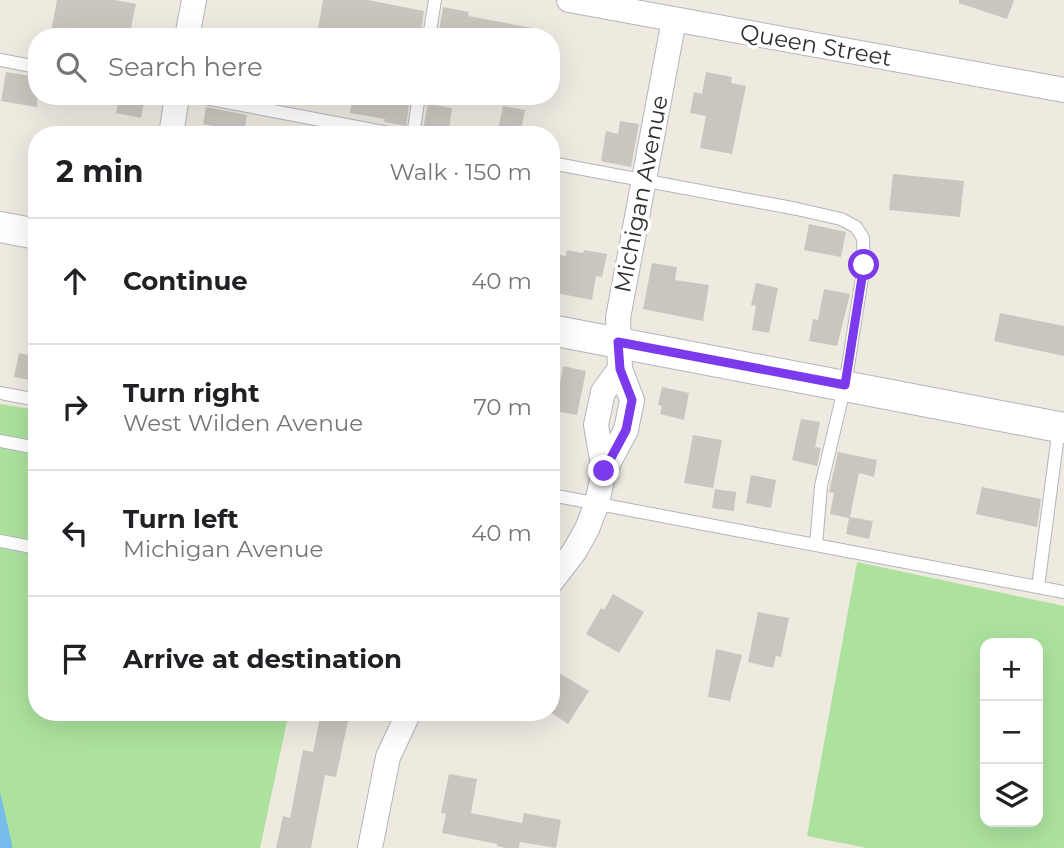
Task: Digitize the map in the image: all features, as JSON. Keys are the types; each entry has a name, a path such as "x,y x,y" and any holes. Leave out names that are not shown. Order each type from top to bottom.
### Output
{"street":[{"path":"189,28 194,0"},
{"name":"Queen Street","path":"569,0 1064,90"},
{"name":"Michigan Avenue","path":"560,570 587,529 597,503 604,471 626,430 632,400 619,356 618,318 674,20"},
{"path":"172,126 176,105"},
{"path":"0,227 28,232"},
{"path":"560,333 619,356 845,385 1061,428"},
{"path":"370,848 388,757 405,721"}],"lane":[{"path":"430,28 435,0"},
{"path":"0,60 28,65"},
{"path":"242,105 352,126"},
{"path":"414,126 418,105"},
{"path":"560,165 797,209 841,219 856,227 863,238 864,265 845,385 821,486 816,545"},
{"path":"0,393 28,398"},
{"path":"1038,587 1061,428"},
{"path":"0,441 28,446"},
{"path":"560,497 1064,592"},
{"path":"0,541 28,546"}],"green space":[{"path":"0,404 28,409 28,721 287,721 260,848 0,848"},
{"path":"857,562 1064,606 1064,848 867,848 807,836"}],"water":[{"path":"0,792 12,844 12,848 0,848"}],"building":[{"path":"57,0 115,0 136,4 131,28 52,28"},
{"path":"323,0 368,0 424,11 421,28 318,28"},
{"path":"959,0 1014,0 1007,19 959,3"},
{"path":"443,7 469,12 468,16 533,28 440,28"},
{"path":"6,72 28,76 28,105 37,107 1,101"},
{"path":"706,72 732,77 731,83 746,86 732,154 700,148 706,116 690,113 694,92 702,94"},
{"path":"118,105 143,105 141,118 116,113"},
{"path":"351,105 409,105 406,126 350,113"},
{"path":"428,105 452,108 449,126 424,126"},
{"path":"503,106 525,110 522,126 499,126"},
{"path":"206,107 247,115 245,126 203,124"},
{"path":"620,121 639,124 631,167 601,161 606,131 618,134"},
{"path":"893,174 964,181 960,217 889,210"},
{"path":"809,224 846,232 841,257 804,250"},
{"path":"567,250 607,254 602,277 596,276 592,300 560,294 560,255 566,256"},
{"path":"652,263 677,267 675,280 709,285 703,321 643,309"},
{"path":"756,283 778,288 769,333 752,330 756,306 751,305"},
{"path":"824,289 850,294 837,346 809,341 813,319 818,320"},
{"path":"1000,313 1064,326 1064,356 994,341"},
{"path":"19,353 28,355 28,380 14,377"},
{"path":"563,366 586,371 577,415 560,412"},
{"path":"662,387 689,393 684,420 660,414 662,406 658,405"},
{"path":"801,419 820,422 815,447 821,448 817,466 792,460"},
{"path":"693,435 722,440 713,488 684,483"},
{"path":"838,452 877,460 874,477 859,473 850,517 873,521 869,539 846,534 849,518 830,514 834,493 829,492"},
{"path":"751,475 776,480 771,508 746,503"},
{"path":"982,487 1041,499 1037,527 976,514"},
{"path":"715,489 736,492 734,511 712,508"},
{"path":"613,594 644,612 619,653 586,634 601,608 604,610"},
{"path":"758,612 789,618 781,657 776,656 773,668 748,662"},
{"path":"716,649 742,655 730,701 708,697"},
{"path":"560,673 589,691 568,724 560,719"},
{"path":"319,721 348,721 336,777 325,775 311,848 276,848 283,816 290,818 303,750 313,752"},
{"path":"449,774 477,779 471,813 522,823 524,813 561,820 556,848 520,842 519,848 506,848 442,833 446,814 441,813"}],"route":[{"path":"604,471 626,430 632,400 620,369 618,342 845,385 864,265"}]}
